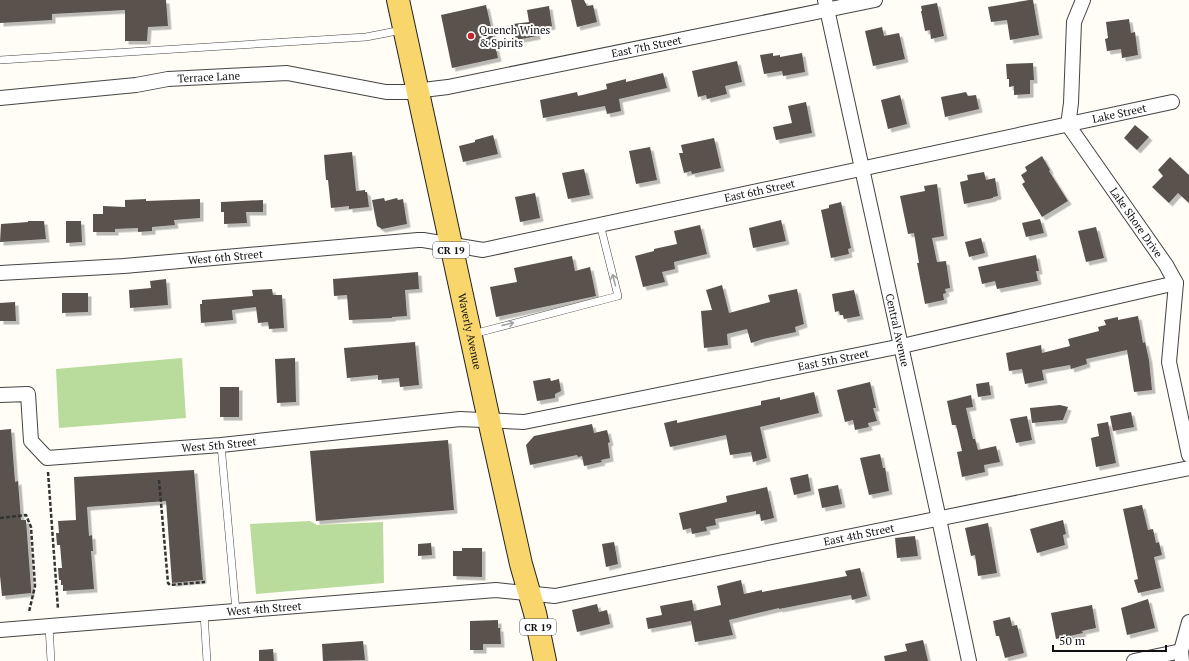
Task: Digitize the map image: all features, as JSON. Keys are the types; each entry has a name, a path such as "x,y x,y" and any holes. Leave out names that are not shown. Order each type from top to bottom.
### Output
{"main road":[{"name":"Waverly Avenue","path":"398,0 521,564 545,661"}],"street":[{"name":"East 7th Street","path":"418,91 456,85 827,5 875,0"},
{"path":"1068,125 1071,103 1074,22 1084,0"},
{"name":"Central Avenue","path":"827,5 969,661"},
{"name":"Terrace Lane","path":"0,98 136,85 168,79 287,73 386,92 418,91"},
{"name":"Lake Street","path":"1068,125 1172,102"},
{"name":"East 6th Street","path":"450,244 483,250 1068,125"},
{"name":"Lake Shore Drive","path":"1068,125 1166,265 1176,283"},
{"name":"West 6th Street","path":"0,273 124,266 418,240 450,244"},
{"path":"1176,283 1169,362 1189,454"},
{"name":"East 5th Street","path":"489,420 524,422 902,346 1176,283"},
{"name":"West 5th Street","path":"0,395 28,394 31,441 47,458 221,446 460,419 489,420"},
{"name":"East 4th Street","path":"529,593 555,596 563,595 1189,468"},
{"name":"West 4th Street","path":"0,630 496,590 529,593"},
{"path":"1134,661 1182,656 1189,622"}],"lane":[{"path":"0,60 366,37 404,29"},
{"path":"470,334 618,296 600,224"},
{"path":"221,446 236,611"},
{"path":"204,614 207,661"},
{"path":"49,626 51,661"}],"path":[{"path":"48,468 58,609"},
{"path":"159,480 168,583 170,585 205,582"},
{"path":"0,518 26,514 30,526 35,586 29,612"}],"green space":[{"path":"182,358 186,418 59,428 56,369"},
{"path":"310,521 317,525 383,522 384,583 256,594 250,524"}],"building":[{"path":"0,0 166,0 168,26 148,27 147,41 125,41 125,10 52,14 52,20 0,23"},
{"path":"571,0 584,0 587,6 593,5 597,22 577,27"},
{"path":"1033,0 1039,35 1010,40 1007,20 991,22 988,7"},
{"path":"937,3 944,36 931,39 930,30 925,31 921,6"},
{"path":"486,5 498,58 452,68 441,15"},
{"path":"549,6 552,26 536,29 537,36 516,40 513,24 529,22 527,10"},
{"path":"1129,19 1131,33 1135,32 1138,55 1122,58 1121,49 1107,51 1105,39 1108,38 1106,22"},
{"path":"882,27 884,36 899,33 905,59 873,66 865,31"},
{"path":"773,53 773,56 780,55 780,57 802,53 805,72 783,76 782,71 764,74 760,55"},
{"path":"737,61 742,82 725,86 727,94 707,99 706,95 698,97 692,71"},
{"path":"1033,63 1034,80 1030,80 1030,94 1014,95 1014,86 1009,87 1006,64"},
{"path":"663,73 667,88 619,99 621,111 607,114 605,106 543,118 540,100 577,92 578,96 607,89 606,84 626,79 626,82"},
{"path":"966,92 968,96 976,95 979,109 945,117 941,97"},
{"path":"900,95 907,124 888,129 881,100"},
{"path":"806,102 812,133 776,140 773,127 792,123 788,106"},
{"path":"1135,125 1149,137 1137,150 1124,138"},
{"path":"493,135 498,154 463,162 459,146"},
{"path":"714,138 721,168 692,174 691,171 684,173 679,153 683,153 681,145"},
{"path":"650,147 657,180 636,184 629,151"},
{"path":"352,152 356,191 365,190 365,192 367,192 369,207 349,209 349,206 331,208 328,180 326,180 324,155"},
{"path":"1042,156 1050,170 1049,171 1068,201 1042,217 1022,184 1025,182 1021,175 1027,171 1025,167"},
{"path":"1170,157 1189,175 1189,203 1178,193 1169,203 1152,187 1163,176 1158,170"},
{"path":"584,169 590,195 568,199 562,173"},
{"path":"984,172 986,180 995,178 998,196 964,204 960,182 968,180 967,175"},
{"path":"937,184 944,236 932,238 937,262 946,261 950,288 945,289 946,293 943,294 944,300 925,304 917,263 919,263 914,233 908,234 900,196 925,191 924,186"},
{"path":"535,193 540,218 520,222 515,197"},
{"path":"384,198 385,201 397,198 398,200 403,199 407,224 382,229 377,226 372,200"},
{"path":"146,199 146,201 200,199 200,218 174,220 175,225 152,227 152,231 138,232 138,228 115,229 115,232 93,232 93,214 103,214 103,206 125,207 125,200"},
{"path":"263,200 263,212 246,212 247,223 224,224 224,212 221,212 221,202"},
{"path":"841,202 851,248 848,249 849,254 831,258 821,210 829,208 829,205"},
{"path":"1040,219 1044,233 1026,237 1022,223"},
{"path":"781,220 786,241 753,248 749,228"},
{"path":"44,221 46,239 0,242 1,224"},
{"path":"66,221 81,221 82,242 66,243"},
{"path":"700,225 707,254 674,262 675,269 662,272 665,282 643,287 635,256 654,251 654,249 677,244 674,231"},
{"path":"1096,227 1104,258 1086,262 1078,231"},
{"path":"981,238 985,253 969,257 965,242"},
{"path":"1036,255 1039,271 1036,271 1038,281 997,289 995,281 982,284 978,267"},
{"path":"572,256 575,271 590,267 596,296 496,317 490,287 517,282 514,268"},
{"path":"418,272 419,289 405,290 407,316 349,320 347,295 334,296 333,279"},
{"path":"166,279 168,305 130,308 129,290 151,288 150,281"},
{"path":"722,285 729,313 770,302 768,295 797,289 804,324 795,327 796,332 751,343 747,329 727,334 728,345 704,348 701,311 712,310 706,290"},
{"path":"272,289 273,295 282,295 284,328 269,329 268,322 258,323 256,307 232,310 233,320 201,323 200,304 202,304 202,300 253,296 252,290"},
{"path":"854,290 860,316 844,319 843,315 840,315 839,311 835,312 832,294"},
{"path":"62,293 88,293 88,312 62,313"},
{"path":"15,302 16,321 0,321 0,303"},
{"path":"1138,316 1143,343 1145,342 1149,360 1152,390 1134,392 1127,350 1086,359 1087,364 1071,369 1070,365 1042,370 1044,380 1025,384 1022,369 1009,371 1006,353 1041,345 1042,353 1070,346 1068,339 1099,331 1098,327 1106,325 1104,320 1118,317 1118,320"},
{"path":"415,342 419,385 400,387 399,378 378,380 378,375 347,378 344,348"},
{"path":"295,358 296,402 277,403 275,359"},
{"path":"550,378 551,381 559,379 561,391 555,394 555,398 537,401 533,381"},
{"path":"870,382 876,408 873,408 877,421 868,423 869,427 855,430 853,420 845,422 837,390"},
{"path":"989,382 991,395 978,397 976,384"},
{"path":"220,387 239,387 239,417 220,417"},
{"path":"814,392 819,413 760,427 767,458 753,462 751,452 730,455 726,435 670,447 664,423 677,420 677,423 761,405 761,401 780,397 780,400"},
{"path":"971,395 973,407 966,408 973,439 975,439 978,450 996,446 1000,462 984,465 985,472 962,477 957,452 962,451 956,425 952,425 947,401"},
{"path":"1060,405 1068,407 1063,420 1032,423 1030,408"},
{"path":"1131,412 1134,427 1113,431 1110,416"},
{"path":"1027,416 1032,440 1016,443 1010,419"},
{"path":"1108,422 1116,463 1096,467 1091,438 1099,436 1097,424"},
{"path":"592,424 594,433 607,430 610,442 608,443 610,458 601,460 602,462 584,466 582,456 578,457 577,455 530,465 526,445 534,436"},
{"path":"11,429 15,482 18,481 21,520 26,520 31,593 2,596 0,576 0,430"},
{"path":"448,440 454,510 316,521 310,451"},
{"path":"880,454 883,468 885,468 889,491 869,495 860,458"},
{"path":"194,470 203,580 172,583 166,501 87,507 89,536 92,535 93,551 91,551 94,589 63,591 63,585 61,585 61,580 59,580 58,568 62,568 60,545 57,545 56,533 59,533 58,521 76,520 74,477"},
{"path":"808,474 811,491 794,495 790,478"},
{"path":"838,485 842,504 822,508 818,489"},
{"path":"767,487 774,518 761,521 760,514 756,514 756,511 715,519 716,525 706,527 707,531 692,534 691,528 683,530 679,513 727,502 726,496"},
{"path":"1142,505 1148,530 1153,529 1156,543 1159,542 1162,555 1154,557 1161,588 1138,593 1134,580 1138,579 1123,509"},
{"path":"1063,520 1066,534 1063,535 1065,545 1037,553 1030,529"},
{"path":"988,523 997,573 978,576 975,555 971,556 965,528"},
{"path":"915,536 918,556 897,558 895,538"},
{"path":"614,542 618,564 606,567 602,544"},
{"path":"431,543 432,555 418,556 418,544"},
{"path":"462,548 482,548 482,577 453,576 453,551 462,551"},
{"path":"860,568 867,596 852,600 851,595 779,608 729,620 733,635 695,642 691,621 648,629 646,618 662,615 660,606 692,600 694,611 721,605 717,586 741,580 744,594 762,590 762,592 847,576 845,571"},
{"path":"1148,599 1155,628 1127,635 1121,608"},
{"path":"597,604 599,612 607,610 610,624 577,632 572,610"},
{"path":"1092,605 1096,628 1082,631 1083,633 1056,639 1051,613"},
{"path":"1010,617 1012,626 1017,625 1024,653 1005,658 999,636 996,636 993,621"},
{"path":"498,620 501,644 483,644 483,650 470,650 470,621"},
{"path":"923,640 928,661 885,661 884,656 907,651 905,644"},
{"path":"363,641 365,660 323,661 322,644"},
{"path":"273,649 274,661 259,661 259,650"}],"place":[{"name":"Quench Wines & Spirits","path":"471,36"}]}
